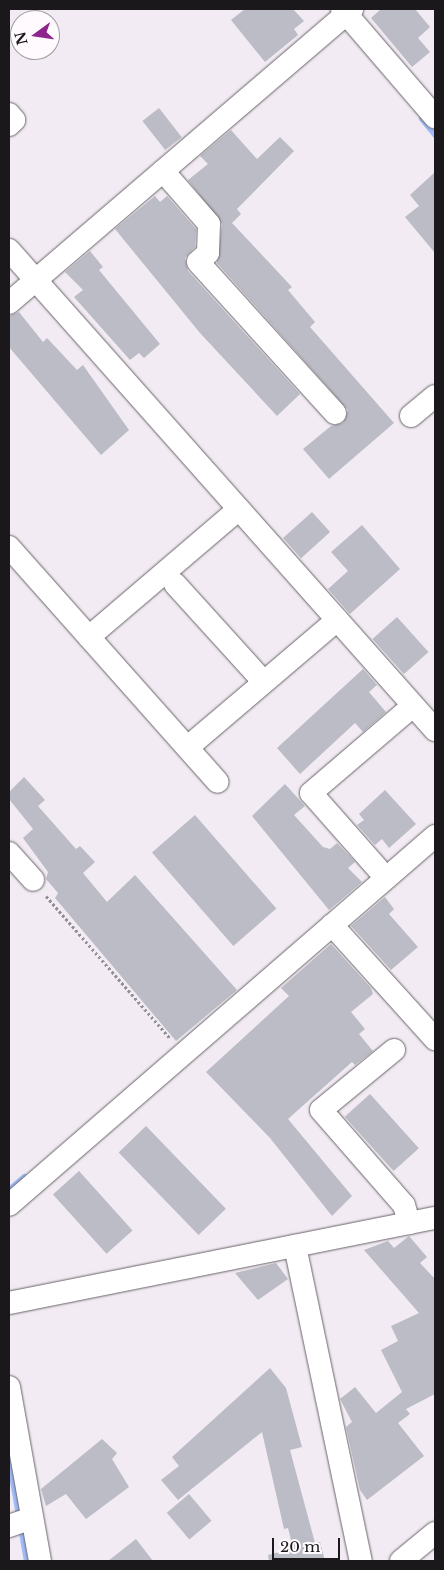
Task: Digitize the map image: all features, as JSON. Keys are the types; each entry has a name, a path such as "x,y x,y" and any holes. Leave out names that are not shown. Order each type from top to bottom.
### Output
{"street":[{"path":"9,303 347,10 435,117"},
{"path":"9,114 14,120 9,125"},
{"path":"163,171 209,224 208,253 198,262 335,413"},
{"path":"9,250 435,730"},
{"path":"411,416 435,396"},
{"path":"89,637 239,509"},
{"path":"9,547 218,782"},
{"path":"175,584 264,682"},
{"path":"188,747 337,620"},
{"path":"386,878 312,793 413,706"},
{"path":"9,1205 435,836"},
{"path":"9,853 33,880"},
{"path":"332,925 435,1039"},
{"path":"394,1050 321,1110 407,1217"},
{"path":"9,1303 295,1246 407,1217 435,1218"},
{"path":"295,1246 361,1561"},
{"path":"9,1387 21,1521 40,1561"},
{"path":"400,1561 435,1533"}],"path":[{"path":"33,880 184,1053"}],"building":[{"path":"245,9 293,9 304,21 294,29 298,35 265,62 231,20"},
{"path":"381,9 415,9 430,27 418,38 430,52 412,67 371,18"},
{"path":"159,108 182,137 165,150 142,121"},
{"path":"231,130 257,159 280,137 294,151 237,209 241,214 232,223 292,287 288,290 315,322 310,327 394,423 329,479 303,449 331,426 343,423 348,410 217,263 222,224 188,180 208,164 200,156"},
{"path":"435,172 435,253 405,217 419,206 410,195"},
{"path":"155,196 160,202 167,196 196,229 195,247 185,258 188,271 300,394 277,416 200,333 115,229"},
{"path":"90,251 103,267 99,270 160,344 144,358 139,353 130,360 74,297 83,290 65,272"},
{"path":"19,312 43,342 47,338 77,370 83,365 129,430 101,455 9,347 9,316"},
{"path":"312,512 330,532 301,558 283,538"},
{"path":"362,525 400,569 350,614 328,589 348,571 331,552"},
{"path":"397,617 428,652 404,674 372,639"},
{"path":"363,669 377,685 369,692 386,712 363,732 355,723 300,774 277,748"},
{"path":"24,777 45,800 38,806 76,849 80,846 95,862 83,873 107,902 135,875 237,990 176,1041 55,898 58,893 46,879 48,872 23,838 33,829 9,799 9,792"},
{"path":"285,784 305,806 294,815 323,847 330,849 337,843 355,862 348,868 362,882 329,910 252,816"},
{"path":"385,790 416,824 389,848 382,839 375,845 357,825 364,820 359,814"},
{"path":"195,815 276,909 233,946 152,852"},
{"path":"385,897 394,909 389,914 418,947 391,970 351,926"},
{"path":"331,944 371,988 373,994 351,1012 365,1029 359,1034 373,1051 355,1065 352,1062 288,1119 352,1196 332,1216 270,1138 206,1072 289,996 281,988"},
{"path":"370,1094 419,1148 394,1171 345,1117"},
{"path":"146,1126 226,1209 199,1235 119,1152"},
{"path":"79,1171 133,1230 107,1254 53,1194"},
{"path":"409,1236 427,1257 420,1263 435,1279 435,1394 406,1409 410,1414 398,1423 424,1456 367,1500 360,1490 346,1427 352,1422 340,1399 355,1387 376,1413 402,1392 381,1350 398,1341 391,1326 419,1313 364,1250 388,1241 394,1248"},
{"path":"276,1263 288,1279 258,1300 235,1273"},
{"path":"270,1368 286,1388 302,1447 290,1450 315,1543 320,1542 325,1561 269,1561 268,1555 293,1548 288,1528 284,1529 262,1432 178,1500 161,1480 179,1466 172,1457"},
{"path":"102,1439 117,1453 112,1459 129,1487 86,1519 66,1494 46,1506 41,1489"},
{"path":"189,1494 211,1521 189,1539 167,1513"},
{"path":"136,1539 153,1561 108,1561"}],"waterway":[{"path":"422,118 435,134"},
{"path":"9,1190 24,1177"},
{"path":"9,1458 27,1561"}]}
